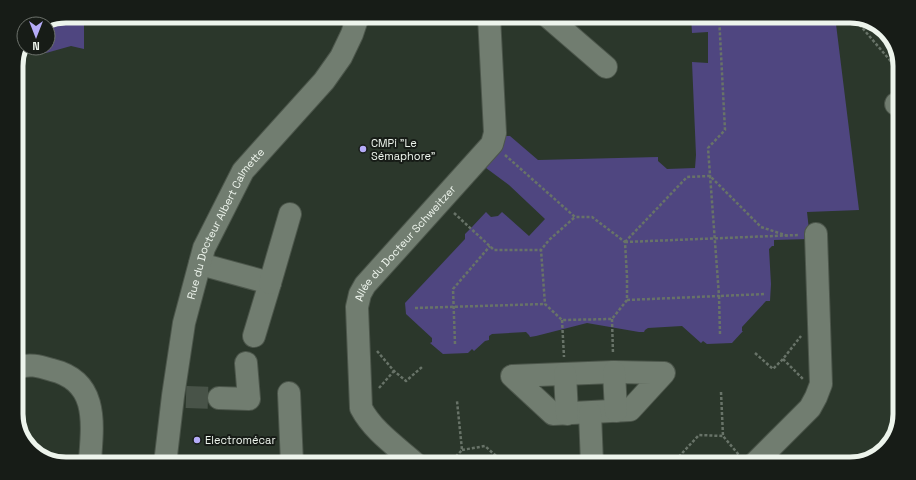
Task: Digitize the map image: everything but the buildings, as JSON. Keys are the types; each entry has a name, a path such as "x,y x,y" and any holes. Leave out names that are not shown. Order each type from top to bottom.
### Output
{"street":[{"name":"Rue du Docteur Albert Calmette","path":"167,457 180,396 184,323 204,248 243,171 324,81 340,57 352,34 356,23"},
{"path":"489,23 495,133 492,144"},
{"path":"555,23 606,67"},
{"name":"Allée du Docteur Schweitzer","path":"408,457 373,426 361,408 357,306 360,294 365,285 492,144"},
{"path":"254,336 290,214"},
{"path":"753,457 808,411 818,393 821,384 816,234"},
{"path":"200,264 270,283"},
{"path":"219,398 249,399 246,363"},
{"path":"23,365 38,366 60,372 74,380 84,391 90,406 92,421 90,457"},
{"path":"614,372 616,411"},
{"path":"614,372 664,373 630,410 567,414 552,414 512,376 565,374 614,372"},
{"path":"565,374 567,414"},
{"path":"289,393 292,457"},
{"path":"590,413 592,457"}],"path":[{"path":"719,23 725,130 708,148 719,296 720,334"},
{"path":"859,24 893,64"},
{"path":"492,144 575,217 592,217 624,242 816,234"},
{"path":"614,372 612,319 627,300 624,242 687,176 710,176 761,227 788,236"},
{"path":"441,201 494,250 541,250"},
{"path":"565,374 562,320 545,304 541,250 549,240 575,217"},
{"path":"455,344 453,289 490,246"},
{"path":"627,300 766,294"},
{"path":"415,308 545,304"},
{"path":"755,353 772,369 783,359 818,316"},
{"path":"562,320 612,319"},
{"path":"358,330 394,371 406,381 422,367"},
{"path":"783,359 818,393"},
{"path":"721,392 723,436 744,457"},
{"path":"457,401 462,450"},
{"path":"679,457 699,435 723,436"},
{"path":"456,457 462,450 485,446 497,457"}],"shaded area":[{"path":"86,23 84,24 84,49 71,46 56,50 56,24"},
{"path":"691,23 836,23 859,210 807,212 810,239 774,240 774,246 769,249 771,284 770,301 766,301 742,327 743,331 732,343 707,344 703,341 701,343 682,326 648,328 644,332 639,332 587,323 530,337 526,332 492,334 489,336 489,340 485,341 474,351 472,349 468,353 443,354 430,343 432,342 432,338 406,314 405,303 465,239 465,234 486,212 491,217 498,216 502,212 529,236 545,219 509,185 482,165 502,136 510,136 538,160 658,157 658,161 667,169 695,168 696,155 692,62 708,63 708,32 692,33"}],"tunnel":[{"path":"186,397 219,398"}],"place":[{"name":"CMPi \"Le Sémaphore\"","path":"363,149"},
{"name":"Electromécar","path":"197,440"}]}
